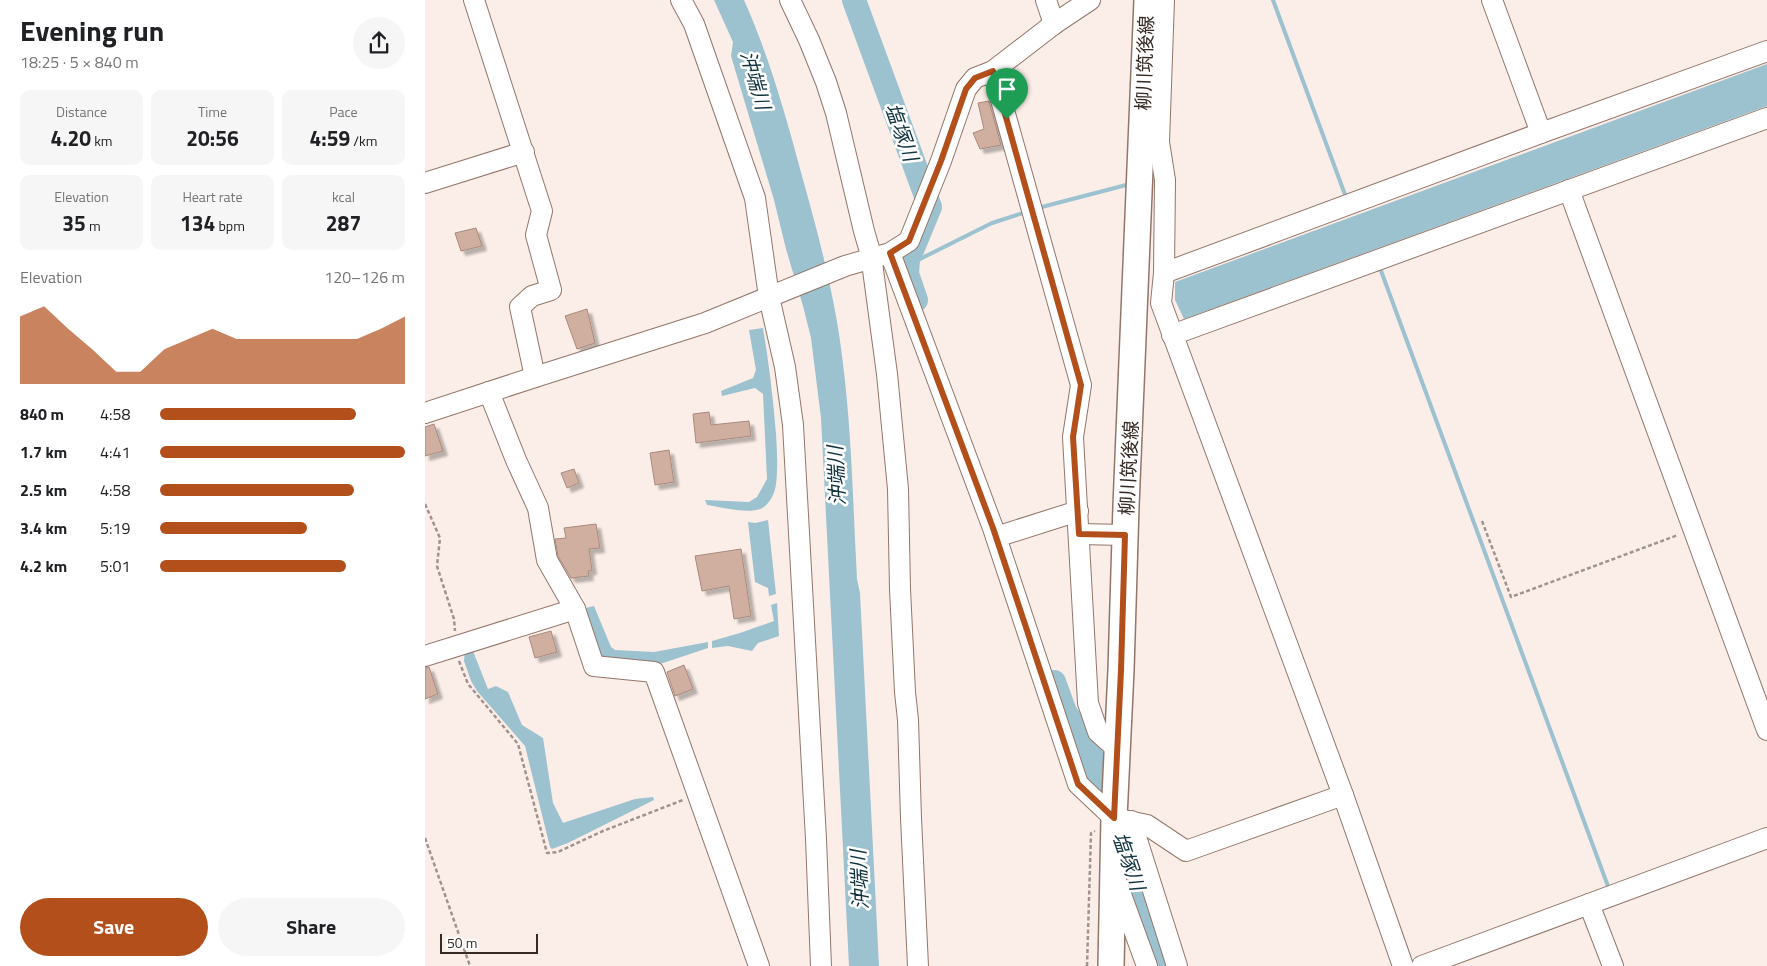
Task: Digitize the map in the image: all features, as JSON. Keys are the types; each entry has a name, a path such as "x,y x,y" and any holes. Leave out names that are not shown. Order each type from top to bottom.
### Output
{"main road":[{"name":"柳川筑後線","path":"1111,966 1113,874 1120,821 1117,748 1147,0"}],"street":[{"path":"474,0 542,210 536,235 551,290 532,296 520,308 535,377"},
{"path":"681,0 694,24 755,198 776,294 793,425 816,840 821,966"},
{"path":"790,0 813,48 836,113 881,256 996,537 1078,784 1120,821 1177,966"},
{"path":"1045,0 1054,24"},
{"path":"425,413 705,323 845,266 881,256 909,241 941,161 966,89 975,78 993,71 1054,24 1090,0"},
{"path":"1165,0 1159,142 1165,180 1164,273 1161,303 1343,795 1403,966"},
{"path":"1492,0 1541,133"},
{"path":"1164,273 1767,51"},
{"path":"993,71 1081,385 1073,437 1089,703 1098,732 1117,748"},
{"path":"1172,335 1767,118"},
{"path":"425,183 524,152"},
{"path":"1569,190 1767,730"},
{"path":"881,256 887,374 898,489 900,589 908,720 918,966"},
{"path":"489,392 516,460 538,508 547,560 575,609 594,666 654,672 759,966"},
{"path":"996,537 1078,511"},
{"path":"1079,534 1125,535"},
{"path":"425,656 575,609"},
{"path":"1120,821 1147,825 1186,851 1343,795"},
{"path":"1422,966 1767,838"},
{"path":"1113,874 1144,958"},
{"path":"1589,904 1613,966"}],"path":[{"path":"425,504 440,538 437,566 454,619 457,656 467,684 518,744 547,853 557,852 603,831 698,794"},
{"path":"1482,521 1511,597 1693,529"},
{"path":"1087,966 1091,833 1120,821"},
{"path":"425,838 470,966"}],"water":[{"name":"沖端川","path":"714,0 744,0 761,43 783,109 808,199 836,316 846,391 857,579 860,593 879,966 849,966 821,418 811,338 774,200 731,56 733,42"},
{"path":"1767,64 1767,106 1184,319 1175,300 1175,282"},
{"path":"763,328 776,434 777,472 774,491 771,499 760,509 741,510 707,505 705,500 749,502 757,497 767,479 763,394 755,388 722,396 721,391 753,378 756,370 749,330"},
{"path":"768,520 776,594 769,596 768,588 755,582 748,522 755,523"},
{"path":"777,603 779,636 758,643 752,651 728,646 712,648 712,641 774,621 771,605"},
{"path":"594,606 611,647 615,650 654,652 708,642 708,648 660,664 601,663 581,609"},
{"path":"471,646 488,689 496,686 508,692 522,725 543,738 553,803 563,823 635,799 653,797 654,800 568,843 552,849 525,746 477,691 471,681 464,661 465,648"},
{"name":"塩塚川","path":"1139,864 1170,966 1152,966 1129,876"}],"building":[{"path":"989,101 1001,145 980,149 973,133 984,129 978,103"},
{"path":"476,228 482,246 461,251 455,233"},
{"path":"587,309 595,343 577,349 565,316"},
{"path":"709,412 711,425 749,421 751,436 696,443 693,414"},
{"path":"434,424 443,451 425,456 425,427"},
{"path":"669,450 674,482 655,485 650,453"},
{"path":"574,469 579,483 567,488 561,473"},
{"path":"596,524 600,548 589,549 592,570 588,571 589,576 571,578 558,556 555,539 566,538 564,528"},
{"path":"741,549 751,616 734,619 729,586 702,591 695,556"},
{"path":"551,631 557,652 535,658 529,637"},
{"path":"684,665 693,689 675,696 667,672"},
{"path":"429,667 438,694 425,699 425,668"}],"waterway":[{"name":"塩塚川","path":"854,0 930,207 908,260 907,274 916,300"},
{"path":"1273,0 1347,200"},
{"path":"1038,208 1130,184"},
{"path":"908,265 992,223 1026,212"},
{"path":"1377,270 1380,268 1609,889"},
{"name":"塩塚川","path":"1054,682 1065,712 1088,746 1143,902"}],"route":[{"path":"993,71 1007,119 1081,385 1073,437 1079,534 1125,535 1114,818 1078,784 993,528 890,253 909,241 941,161 966,89 975,78 993,71"}]}
